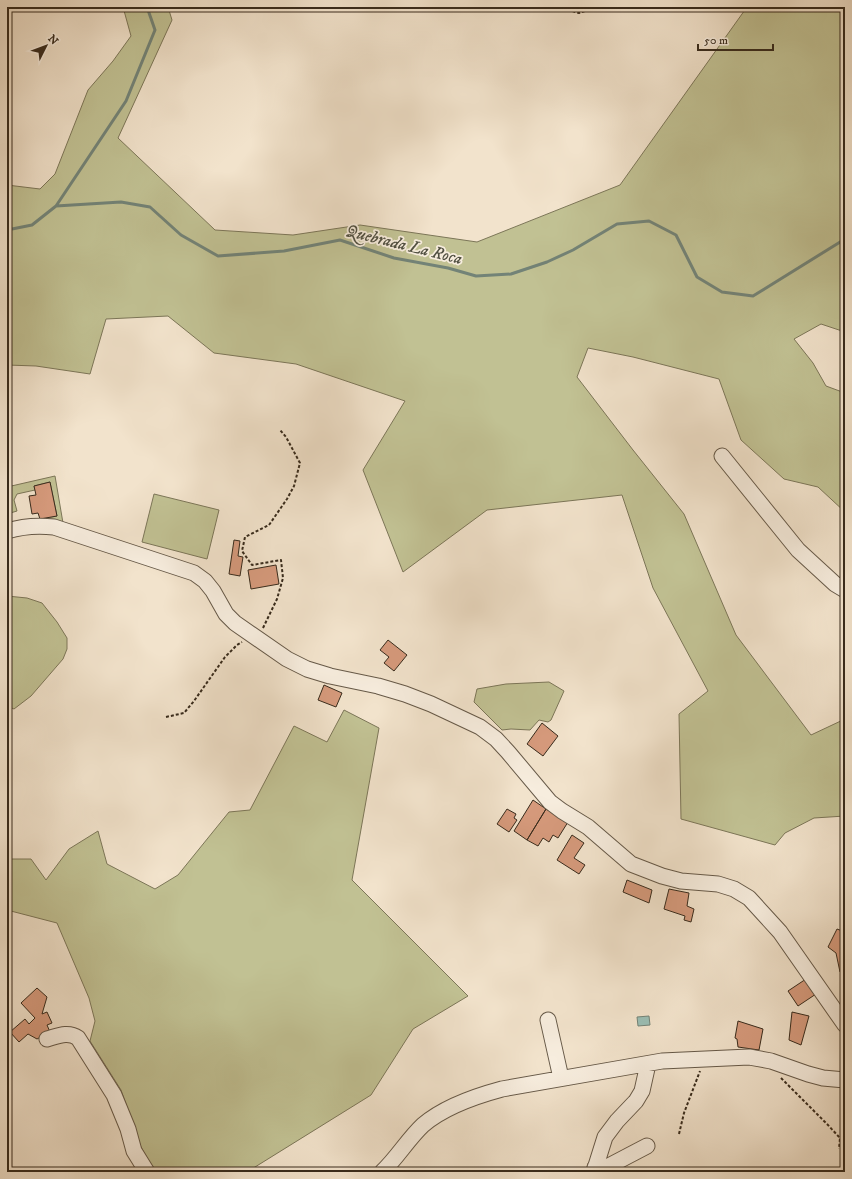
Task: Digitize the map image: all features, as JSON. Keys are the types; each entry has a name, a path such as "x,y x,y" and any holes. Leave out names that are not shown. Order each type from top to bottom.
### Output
{"street":[{"path":"722,456 798,550 835,584 845,590"},
{"path":"7,531 20,527 37,525 54,527 194,573 205,581 230,618 287,659 307,669 330,676 378,686 405,694 431,704 480,727 496,739 550,802 588,827 630,864 681,882 718,884 734,889 748,898 780,932 845,1025"},
{"path":"548,1020 560,1078"},
{"path":"47,1039 68,1034 74,1035 78,1038 114,1095 128,1129 134,1151 147,1172"},
{"path":"382,1172 424,1125 445,1111 476,1096 502,1089 655,1062 749,1057 770,1060 823,1078 845,1080"},
{"path":"646,1146 605,1168 595,1170 605,1137 617,1121 636,1101 655,1062"}],"path":[{"path":"558,7 579,14 597,7"},
{"path":"841,242 845,246"},
{"path":"166,717 184,713 225,657 237,645 246,640 257,638 277,599 283,578 281,560 252,565 242,551 245,537 270,525 294,486 300,463 286,437 280,430"},
{"path":"679,1134 684,1113 699,1072 709,1059"},
{"path":"778,1075 840,1138 839,1149"}],"green space":[{"path":"123,7 168,7 172,20 118,138 215,230 293,235 360,225 477,242 620,185 747,7 845,7 845,332 821,324 794,339 813,363 826,386 845,393 845,512 818,487 784,479 741,440 719,379 633,357 588,348 577,377 684,514 736,635 811,735 845,719 845,816 814,818 785,833 775,845 681,819 679,714 708,691 653,588 622,495 487,510 403,572 363,470 405,401 296,364 214,353 168,316 106,319 90,374 36,366 7,365 7,185 40,189 55,174 88,90 113,61 131,36"},
{"path":"55,476 63,523 40,519 57,516 50,482 34,486 35,490 17,494 14,500 17,511 7,514 7,487"},
{"path":"154,494 219,510 207,559 142,542"},
{"path":"7,596 27,598 42,603 67,638 67,649 63,659 31,696 14,709 7,706"},
{"path":"549,682 564,691 551,720 548,722 539,720 530,730 502,730 474,702 477,689 506,684"},
{"path":"344,710 379,728 352,880 468,996 413,1029 371,1095 247,1172 155,1172 141,1147 121,1090 90,1041 95,1021 89,998 57,923 7,910 7,859 31,859 46,880 69,849 98,831 107,864 155,889 178,875 229,812 250,810 294,726 327,742"}],"water":[{"path":"649,1016 650,1025 638,1026 637,1017"}],"building":[{"path":"50,482 57,516 40,519 38,513 32,514 29,496 36,495 34,486"},
{"path":"234,540 240,541 238,556 243,557 240,576 229,574"},
{"path":"276,565 279,584 251,589 248,570"},
{"path":"388,640 407,655 394,671 384,663 389,657 380,650"},
{"path":"324,685 342,693 336,707 318,700"},
{"path":"542,723 558,736 543,756 527,744"},
{"path":"533,800 546,809 527,840 514,831"},
{"path":"507,809 516,814 514,818 517,820 509,832 497,824"},
{"path":"546,809 568,822 558,838 553,835 549,842 543,838 538,846 527,840"},
{"path":"572,835 584,843 574,858 585,865 579,874 557,860"},
{"path":"627,880 652,890 649,903 623,892"},
{"path":"669,889 689,893 687,906 694,909 691,922 684,920 685,916 664,909"},
{"path":"837,929 845,932 842,939 845,938 845,971 840,972 836,953 828,947"},
{"path":"806,979 816,994 798,1006 788,991"},
{"path":"37,988 47,997 42,1014 47,1012 52,1023 47,1025 50,1032 37,1039 28,1034 19,1042 10,1032 25,1019 29,1024 35,1018 21,1003"},
{"path":"792,1012 809,1016 801,1045 789,1040"},
{"path":"738,1021 763,1029 759,1050 738,1047 737,1039 735,1038"}],"waterway":[{"path":"7,230 32,225 56,206 126,101 155,30 147,7"},
{"name":"Quebrada La Roca","path":"56,206 121,202 150,207 181,235 218,256 284,251 340,240 394,258 448,268 476,276 511,274 547,262 573,250 617,224 649,221 676,235 697,277 722,292 753,296 845,239"}]}
